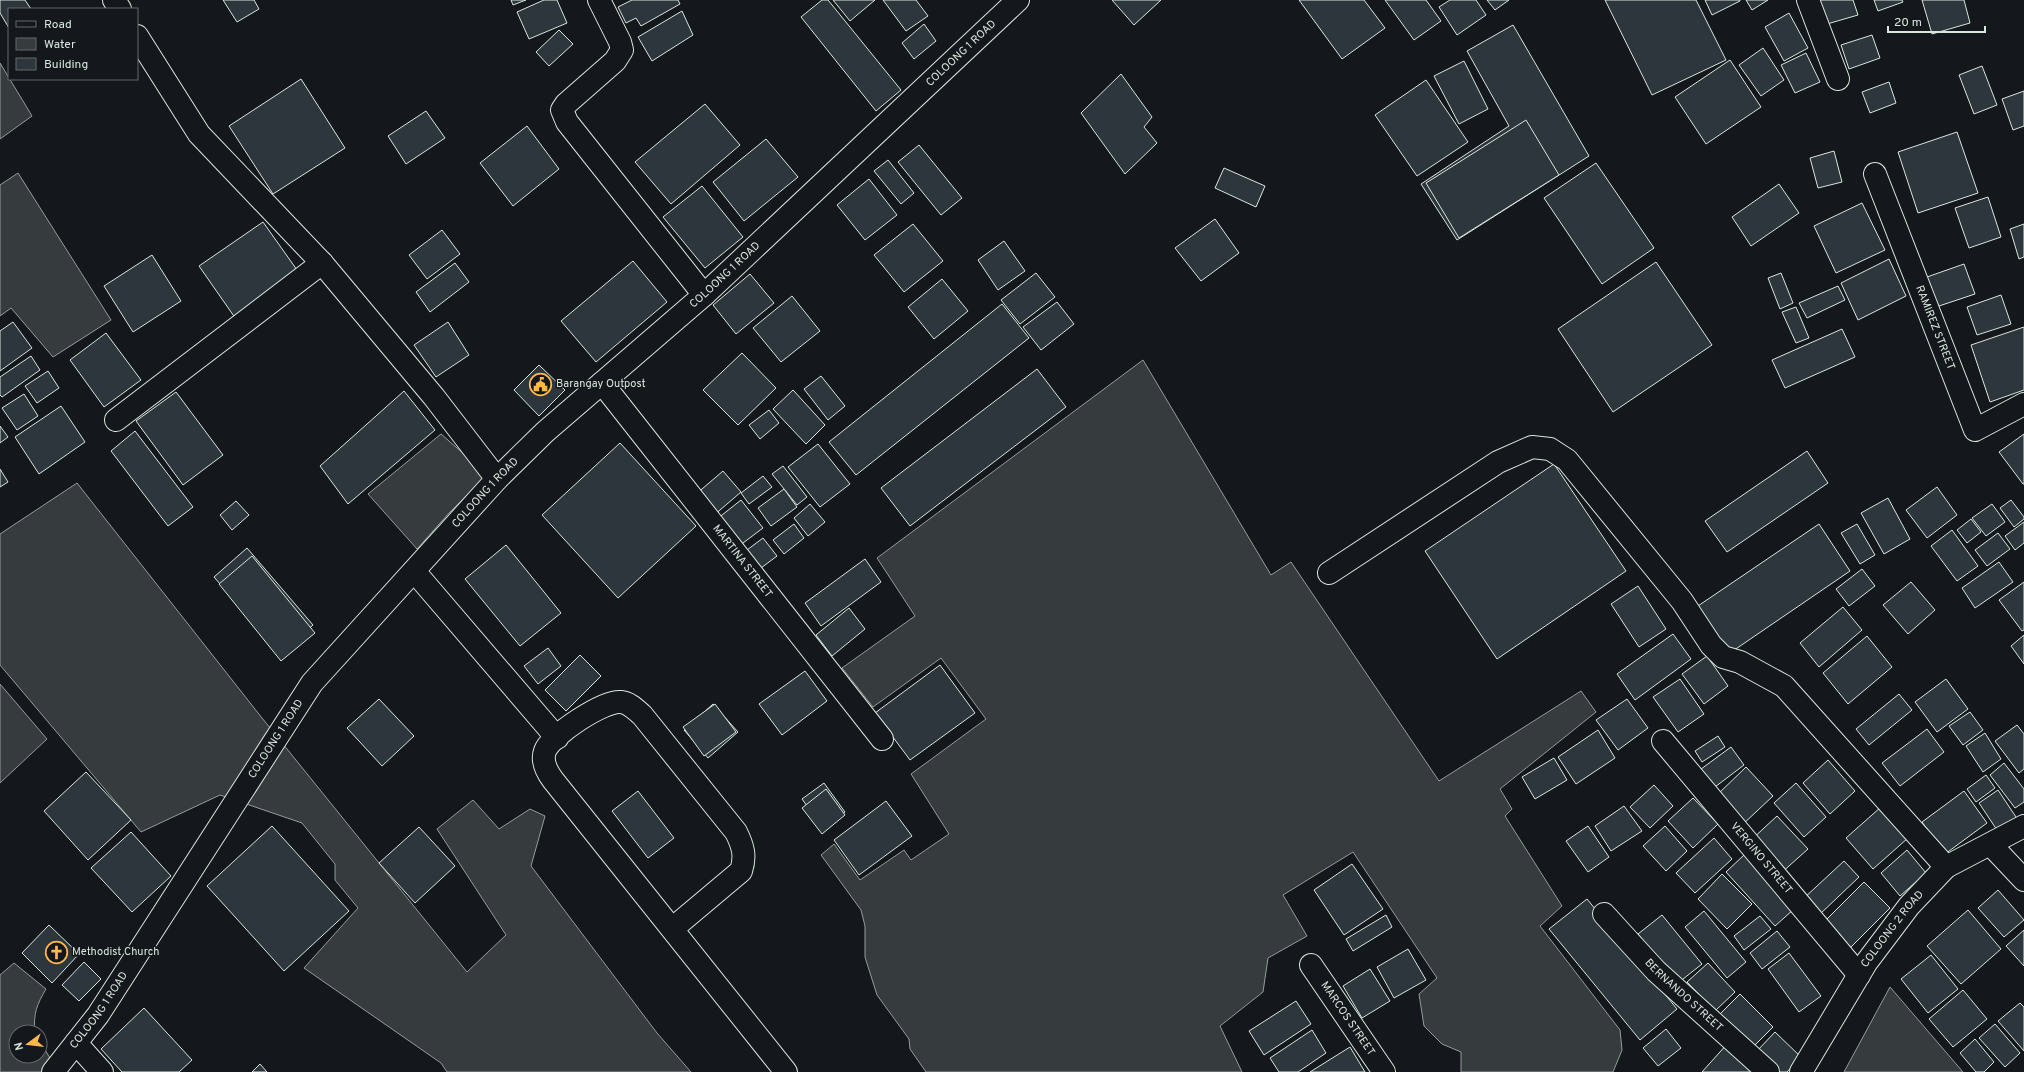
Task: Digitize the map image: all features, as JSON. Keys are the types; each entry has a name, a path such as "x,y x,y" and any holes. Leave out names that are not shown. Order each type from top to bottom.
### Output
{"street":[{"path":"599,0 620,42 622,50 615,61 566,104 562,110 567,122 704,295"},
{"name":"COLOONG 1 ROAD","path":"53,1072 98,1015 312,683 497,479 545,432 704,295 1018,0"},
{"path":"1808,0 1838,79"},
{"path":"138,38 199,134 322,263 434,397 497,479"},
{"name":"RAMIREZ STREET","path":"1875,174 1975,430 2024,404"},
{"path":"116,420 322,263"},
{"name":"MARTINA STREET","path":"602,383 882,739"},
{"path":"1329,573 1498,462 1532,447 1550,449 1566,460 1577,472 1682,601 1711,645 1723,657 1740,662 1784,686 1946,867"},
{"path":"414,571 557,738"},
{"path":"672,929 741,871 745,859 742,845 736,832 642,715 633,707 622,702 601,706 557,738 545,752 544,761 547,771 552,780 786,1072"},
{"name":"VERGINO STREET","path":"1663,742 1859,975"},
{"name":"COLOONG 2 ROAD","path":"1801,1072 1859,975 1909,906 1946,867 1991,845 2024,826"},
{"path":"1991,845 2024,880"},
{"name":"BERNANDO STREET","path":"1604,914 1656,971 1768,1072"},
{"name":"MARCOS STREET","path":"1311,964 1384,1072"},
{"path":"76,1043 102,1072"}],"water":[{"path":"0,63 8,76 8,80 10,80 32,116 0,139"},
{"path":"18,173 111,320 53,357 11,308 0,316 0,185"},
{"path":"1143,360 1271,575 1291,562 1439,781 1581,691 1596,712 1500,789 1512,809 1505,816 1562,906 1540,926 1620,1030 1622,1050 1613,1072 1461,1072 1461,1052 1442,1044 1424,1026 1419,994 1437,978 1353,852 1283,895 1307,936 1268,958 1263,992 1220,1026 1242,1072 926,1072 910,1049 909,1039 877,995 865,957 865,926 861,910 821,855 834,844 860,880 904,850 911,860 949,834 911,774 986,719 941,658 873,707 842,668 915,616 877,558"},
{"path":"441,434 488,475 449,513 417,549 368,494"},
{"path":"77,483 262,718 467,972 506,935 437,829 473,800 499,829 530,809 545,816 531,866 657,1033 691,1072 447,1072 441,1063 304,968 358,908 335,880 335,864 302,823 220,795 141,832 0,665 0,534"},
{"path":"0,684 47,739 0,783"},
{"path":"14,963 46,989 36,1009 35,1024 8,1024 8,1064 48,1064 41,1072 0,1072 0,975"},
{"path":"1890,987 1963,1072 1844,1072"},
{"path":"48,1055 51,1060 48,1064"}],"building":[{"path":"0,0 25,0 30,8 8,8 8,26 0,13"},
{"path":"223,0 254,0 259,9 237,22"},
{"path":"511,0 526,0 513,5"},
{"path":"544,0 557,0 567,23 529,39 517,12"},
{"path":"632,0 678,0 680,4 641,26 636,18 626,23 618,7"},
{"path":"822,0 828,0 901,90 876,111 801,17"},
{"path":"833,0 875,0 850,21"},
{"path":"883,0 916,0 928,16 906,31"},
{"path":"1112,0 1161,0 1134,25"},
{"path":"1299,0 1364,0 1385,28 1342,59"},
{"path":"1385,0 1426,0 1441,21 1414,40"},
{"path":"1450,0 1476,0 1486,15 1457,35 1439,7"},
{"path":"1487,0 1509,0 1495,10"},
{"path":"1605,0 1696,0 1726,60 1652,95"},
{"path":"1705,0 1740,0 1740,1 1712,15"},
{"path":"1746,0 1768,0 1752,10"},
{"path":"1820,0 1853,0 1858,15 1827,24"},
{"path":"1874,0 1902,0 1903,2 1878,11"},
{"path":"1922,0 1964,0 1970,23 1932,34"},
{"path":"682,11 693,35 652,61 638,37"},
{"path":"1789,13 1808,48 1784,61 1765,27"},
{"path":"924,24 936,41 914,59 902,43"},
{"path":"1513,25 1589,156 1457,240 1421,184 1509,126 1467,51"},
{"path":"559,30 573,44 549,66 536,52"},
{"path":"1872,35 1880,58 1849,69 1841,45"},
{"path":"1763,48 1784,80 1761,96 1739,65"},
{"path":"1806,53 1820,82 1795,93 1781,65"},
{"path":"1730,60 1761,107 1706,144 1675,97"},
{"path":"1464,61 1488,109 1459,124 1434,76"},
{"path":"1982,66 1997,105 1974,114 1959,75"},
{"path":"1121,74 1152,117 1144,127 1157,143 1125,174 1081,113"},
{"path":"301,79 345,148 273,194 229,126"},
{"path":"1426,80 1468,142 1417,176 1375,115"},
{"path":"1889,82 1896,103 1870,113 1862,92"},
{"path":"2024,91 2024,126 2013,130 2002,99"},
{"path":"705,104 740,145 671,204 635,162"},
{"path":"426,111 445,138 406,164 388,136"},
{"path":"1526,120 1559,175 1459,238 1426,183"},
{"path":"527,126 559,169 513,206 480,163"},
{"path":"1957,132 1978,193 1918,213 1898,152"},
{"path":"766,139 798,177 744,221 713,182"},
{"path":"919,145 962,198 941,215 898,162"},
{"path":"1834,151 1842,182 1818,188 1810,158"},
{"path":"888,160 914,193 901,204 874,171"},
{"path":"1596,163 1654,248 1602,284 1544,198"},
{"path":"1224,168 1265,186 1256,207 1215,188"},
{"path":"869,179 897,215 865,240 837,205"},
{"path":"1779,184 1799,213 1751,246 1732,217"},
{"path":"702,186 743,237 705,268 663,217"},
{"path":"1988,197 2001,237 1969,248 1955,208"},
{"path":"1862,203 1885,250 1836,273 1814,226"},
{"path":"1215,219 1239,253 1201,281 1175,248"},
{"path":"263,222 302,277 238,322 199,266"},
{"path":"913,224 943,261 904,292 874,255"},
{"path":"2024,224 2024,257 2019,259 2010,229"},
{"path":"442,230 460,254 427,279 409,255"},
{"path":"1004,241 1025,271 998,290 978,260"},
{"path":"152,255 181,301 133,332 104,286"},
{"path":"1889,259 1906,296 1858,320 1841,283"},
{"path":"633,261 667,302 596,362 561,321"},
{"path":"1656,262 1712,345 1613,412 1558,329"},
{"path":"455,263 469,282 430,312 416,292"},
{"path":"1964,264 1975,294 1936,307 1927,277"},
{"path":"1036,273 1055,297 1020,324 1001,300"},
{"path":"1781,273 1793,303 1780,309 1768,278"},
{"path":"750,274 774,303 736,334 713,305"},
{"path":"942,279 968,311 934,339 908,307"},
{"path":"1838,286 1845,300 1807,318 1799,303"},
{"path":"2001,295 2011,324 1977,335 1967,307"},
{"path":"792,296 820,331 781,362 753,328"},
{"path":"1057,302 1074,324 1041,350 1023,327"},
{"path":"1002,304 1029,338 856,475 829,442"},
{"path":"1796,307 1809,338 1796,343 1782,312"},
{"path":"13,322 32,348 0,371 0,331"},
{"path":"448,322 469,355 436,377 414,345"},
{"path":"2024,327 2024,390 1990,402 1971,345"},
{"path":"1842,329 1855,357 1785,388 1772,360"},
{"path":"106,333 141,380 104,407 70,360"},
{"path":"742,353 776,388 738,425 703,390"},
{"path":"31,356 40,370 2,397 0,395 0,377"},
{"path":"539,365 565,390 539,416 514,390"},
{"path":"1037,369 1066,407 910,526 881,488"},
{"path":"48,371 59,388 37,403 25,386"},
{"path":"821,376 845,406 828,420 804,389"},
{"path":"793,390 825,425 806,444 773,409"},
{"path":"404,391 435,430 348,504 320,466"},
{"path":"176,392 223,455 183,485 136,421"},
{"path":"24,394 38,416 17,430 2,408"},
{"path":"61,406 85,442 39,474 15,437"},
{"path":"769,410 779,423 760,439 749,425"},
{"path":"0,426 8,437 0,443"},
{"path":"135,431 193,507 168,526 111,451"},
{"path":"2024,434 2024,484 2023,484 1999,452"},
{"path":"620,443 696,526 618,598 542,515"},
{"path":"818,444 850,484 820,507 788,467"},
{"path":"1807,451 1828,483 1727,552 1705,521"},
{"path":"1554,464 1626,571 1497,659 1425,551"},
{"path":"783,466 807,497 797,505 772,474"},
{"path":"0,469 8,482 0,487"},
{"path":"723,471 741,492 713,516 695,495"},
{"path":"763,476 772,487 749,504 741,493"},
{"path":"1937,487 1957,515 1927,538 1906,510"},
{"path":"784,489 797,507 771,526 758,508"},
{"path":"1888,498 1910,539 1884,554 1861,513"},
{"path":"741,500 763,528 739,546 717,519"},
{"path":"2011,500 2024,517 2024,519 2014,527 2000,508"},
{"path":"236,501 249,515 232,530 220,515"},
{"path":"810,504 825,522 808,536 794,518"},
{"path":"1992,504 2005,522 1986,536 1972,518"},
{"path":"1971,519 1981,532 1967,543 1957,530"},
{"path":"2024,522 2024,543 2015,550 2005,536"},
{"path":"794,524 804,538 784,554 773,540"},
{"path":"1819,524 1850,571 1724,657 1692,610"},
{"path":"1857,524 1875,555 1860,564 1841,533"},
{"path":"1952,530 1978,566 1957,581 1931,546"},
{"path":"1998,533 2010,549 1987,566 1975,550"},
{"path":"763,538 777,556 761,568 747,550"},
{"path":"506,545 561,613 520,646 465,579"},
{"path":"247,548 313,625 280,653 214,577"},
{"path":"252,556 315,633 281,661 219,584"},
{"path":"865,559 881,582 821,626 805,603"},
{"path":"1999,562 2013,582 1975,608 1962,588"},
{"path":"1862,569 1875,586 1849,606 1836,589"},
{"path":"1911,582 1935,610 1908,634 1883,605"},
{"path":"2024,582 2024,630 2022,631 1999,600"},
{"path":"1638,586 1666,629 1639,647 1611,604"},
{"path":"1843,607 1862,630 1819,667 1800,643"},
{"path":"849,608 865,629 832,656 816,635"},
{"path":"1673,634 1691,659 1635,700 1617,674"},
{"path":"2024,635 2024,664 2011,646"},
{"path":"1867,636 1892,667 1848,704 1823,673"},
{"path":"548,648 561,666 538,684 524,666"},
{"path":"580,655 601,676 566,711 545,690"},
{"path":"1707,656 1728,686 1704,704 1682,674"},
{"path":"940,665 975,713 910,760 875,713"},
{"path":"805,671 827,701 782,735 759,704"},
{"path":"1680,679 1704,714 1678,732 1653,697"},
{"path":"1946,679 1968,709 1937,732 1915,702"},
{"path":"1899,694 1912,710 1869,745 1856,729"},
{"path":"379,699 414,736 382,766 347,728"},
{"path":"1627,699 1648,728 1618,750 1596,720"},
{"path":"713,704 738,732 708,758 684,730"},
{"path":"715,704 736,732 704,756 683,727"},
{"path":"1970,712 1983,730 1963,745 1949,726"},
{"path":"2017,725 2024,734 2024,769 2019,773 1995,741"},
{"path":"1927,729 1944,752 1900,786 1882,763"},
{"path":"1598,730 1615,758 1576,784 1558,757"},
{"path":"1985,733 2001,759 1983,772 1966,746"},
{"path":"1718,736 1725,747 1702,762 1695,751"},
{"path":"1731,747 1744,765 1711,790 1697,772"},
{"path":"1554,758 1567,780 1535,799 1522,777"},
{"path":"1828,760 1855,791 1830,814 1803,783"},
{"path":"2004,763 2024,789 2024,802 2015,808 1990,775"},
{"path":"1746,767 1773,796 1741,826 1715,797"},
{"path":"86,772 131,820 88,860 44,811"},
{"path":"1986,775 1995,788 1976,802 1967,789"},
{"path":"824,783 845,812 823,828 802,799"},
{"path":"1796,783 1826,817 1804,837 1774,803"},
{"path":"1654,785 1673,806 1650,828 1630,807"},
{"path":"826,789 845,815 822,834 802,808"},
{"path":"1998,790 2018,820 1999,833 1979,803"},
{"path":"638,791 674,838 648,858 612,811"},
{"path":"1964,791 1987,823 1945,854 1922,822"},
{"path":"1693,798 1718,824 1693,848 1668,821"},
{"path":"886,801 912,836 859,875 834,840"},
{"path":"1624,806 1642,831 1611,851 1595,826"},
{"path":"1881,807 1908,838 1873,869 1846,838"},
{"path":"1777,816 1808,849 1780,874 1750,841"},
{"path":"272,826 349,911 284,971 207,886"},
{"path":"1588,826 1609,857 1588,872 1566,841"},
{"path":"1665,826 1687,851 1666,871 1643,846"},
{"path":"419,827 455,866 415,903 379,863"},
{"path":"131,832 171,876 132,912 91,868"},
{"path":"1714,838 1732,859 1695,893 1676,873"},
{"path":"1907,850 1926,873 1900,896 1881,873"},
{"path":"1744,855 1794,909 1775,926 1726,872"},
{"path":"1844,861 1859,877 1818,916 1803,899"},
{"path":"1352,864 1383,909 1344,935 1314,890"},
{"path":"1722,874 1752,904 1727,929 1698,899"},
{"path":"1864,882 1890,908 1849,949 1823,923"},
{"path":"1998,890 2024,920 2004,937 1978,908"},
{"path":"1587,899 1677,1009 1640,1040 1549,929"},
{"path":"1968,910 2001,949 1961,984 1927,946"},
{"path":"1704,911 1746,962 1727,978 1685,927"},
{"path":"1386,915 1392,927 1353,951 1346,939"},
{"path":"1662,915 1702,964 1678,983 1638,934"},
{"path":"1760,916 1771,929 1744,950 1734,936"},
{"path":"49,925 79,954 52,983 22,953"},
{"path":"2024,930 2024,966 2006,946"},
{"path":"1777,931 1790,947 1762,969 1750,953"},
{"path":"1408,949 1426,980 1394,998 1377,967"},
{"path":"1789,953 1821,996 1799,1012 1768,969"},
{"path":"1931,955 1958,989 1928,1013 1901,979"},
{"path":"84,962 101,979 79,1001 62,985"},
{"path":"1708,963 1735,992 1715,1011 1687,982"},
{"path":"1370,969 1390,1001 1362,1018 1343,986"},
{"path":"1963,990 1987,1019 1953,1047 1929,1019"},
{"path":"1740,994 1773,1027 1752,1048 1719,1015"},
{"path":"1296,1001 1311,1024 1264,1055 1249,1031"},
{"path":"2020,1003 2024,1007 2024,1051 1998,1021"},
{"path":"144,1008 192,1060 179,1072 122,1072 101,1049"},
{"path":"1995,1024 2020,1053 2005,1067 1979,1038"},
{"path":"1666,1029 1681,1048 1658,1066 1643,1048"},
{"path":"1312,1030 1326,1053 1298,1072 1279,1072 1270,1058"},
{"path":"1775,1032 1801,1057 1787,1072 1777,1072 1756,1052"},
{"path":"1975,1039 1994,1062 1984,1072 1976,1072 1960,1053"},
{"path":"1728,1043 1758,1072 1702,1072"},
{"path":"1350,1047 1365,1072 1310,1072"},
{"path":"260,1064 267,1072 252,1072"}],"place":[{"name":"Barangay Outpost","path":"540,384"},
{"name":"Methodist Church","path":"56,952"}]}
